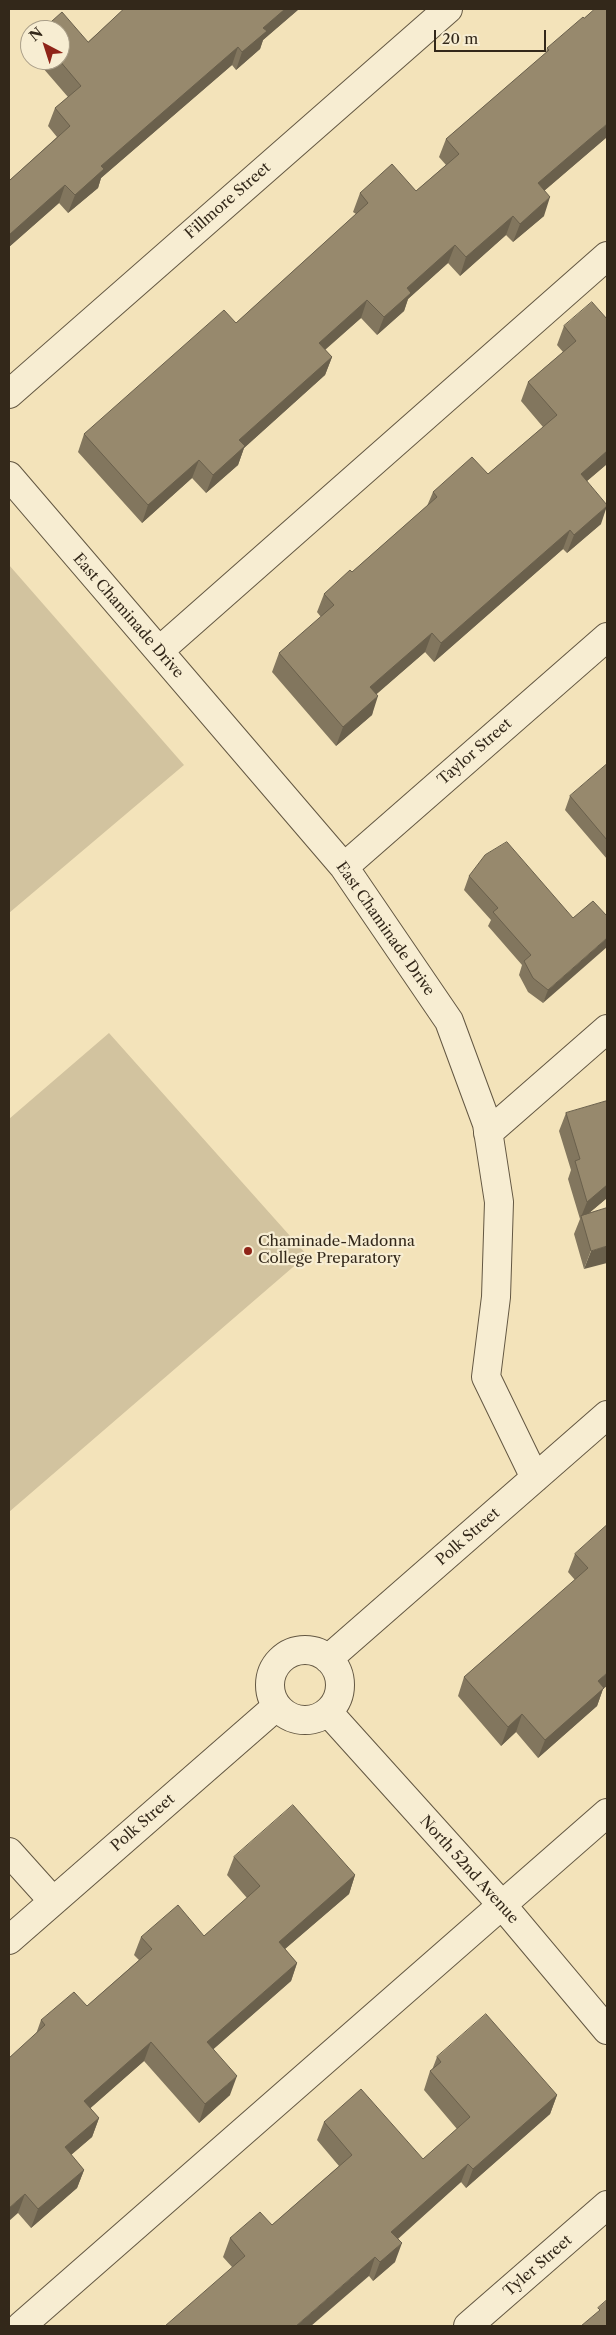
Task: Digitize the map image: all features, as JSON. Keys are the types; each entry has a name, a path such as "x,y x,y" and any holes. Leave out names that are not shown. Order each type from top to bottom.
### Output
{"street":[{"name":"Fillmore Street","path":"9,394 448,9"},
{"path":"159,651 607,256"},
{"name":"East Chaminade Drive","path":"9,476 344,867 449,1021 488,1133 500,1202 496,1298 486,1377 535,1478"},
{"name":"Taylor Street","path":"344,867 607,637"},
{"path":"488,1133 607,1029"},
{"name":"Polk Street","path":"328,1659 607,1415"},
{"path":"300,1650 312,1650 328,1659 338,1672 341,1683 339,1695 334,1706 328,1712 314,1719 303,1720 292,1718 277,1706 271,1693 270,1682 280,1661 288,1654 300,1650"},
{"name":"Polk Street","path":"9,1940 277,1706"},
{"name":"North 52nd Avenue","path":"328,1712 502,1905 607,2030"},
{"path":"21,2326 607,1813"},
{"path":"9,1852 53,1901"},
{"name":"Tyler Street","path":"468,2326 607,2205"}],"shaded area":[{"path":"9,565 184,765 9,913"},
{"path":"109,1033 307,1255 9,1512 9,1119"}],"building":[{"path":"124,9 285,9 263,28 267,31 242,52 238,47 101,166 104,169 75,195 65,185 9,235 9,179 70,126 55,108 81,86 67,70 70,70 70,21 88,42"},
{"path":"595,9 607,9 607,124 538,183 550,197 520,224 513,216 466,257 455,245 407,288 411,293 384,317 367,300 319,343 332,357 239,440 245,446 213,475 199,460 148,505 84,434 224,310 236,323 368,203 360,193 392,164 416,191 459,154 446,139 549,50 547,48"},
{"path":"62,12 69,20 53,20"},
{"path":"592,302 607,319 607,451 581,474 607,506 574,535 570,530 441,643 432,633 370,687 378,696 343,727 279,653 334,605 324,594 350,570 352,572 437,497 433,492 472,457 488,474 557,415 528,382 576,341 564,326"},
{"path":"607,764 607,840 570,796"},
{"path":"507,842 573,918 593,901 607,916 607,938 548,990 533,978 524,961 531,955 493,912 498,908 469,876 485,855"},
{"path":"607,1101 607,1185 587,1202 575,1161 580,1159 566,1113"},
{"path":"607,1208 607,1246 591,1251 581,1216"},
{"path":"607,1525 607,1673 598,1681 604,1688 545,1740 522,1714 508,1727 464,1677 588,1568 575,1554"},
{"path":"293,1805 355,1875 279,1942 297,1963 207,2042 237,2076 205,2104 151,2042 84,2101 99,2118 65,2147 84,2170 38,2209 25,2194 9,2208 9,2058 45,2025 41,2020 74,1992 87,2006 152,1949 141,1937 178,1905 204,1936 260,1886 234,1857"},
{"path":"486,2014 557,2095 473,2169 468,2164 391,2232 402,2243 380,2262 375,2257 296,2326 165,2326 245,2256 230,2238 260,2212 272,2225 352,2155 324,2122 361,2089 423,2159 470,2117 430,2071 441,2062 437,2057"},
{"path":"607,2300 607,2326 581,2326 600,2310 598,2308"}],"place":[{"name":"Chaminade-Madonna College Preparatory","path":"248,1251"}]}
